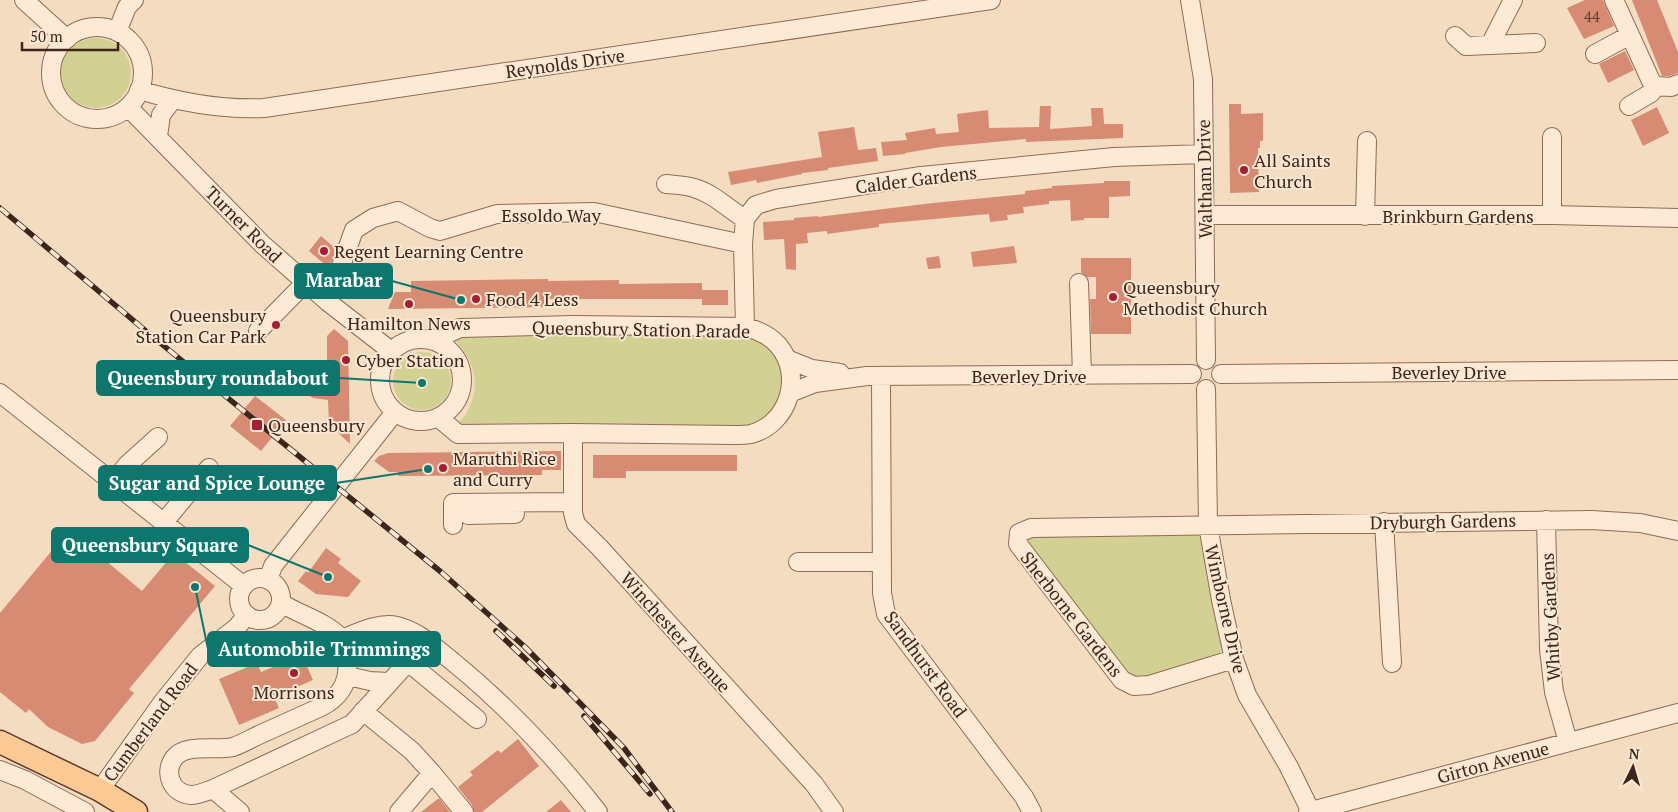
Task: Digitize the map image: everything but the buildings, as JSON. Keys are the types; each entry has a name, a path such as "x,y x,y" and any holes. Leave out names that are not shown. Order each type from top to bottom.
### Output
{"main road":[{"path":"0,742 100,790 136,812"}],"street":[{"path":"24,0 67,39"},
{"path":"117,32 127,7 134,0"},
{"name":"Reynolds Drive","path":"139,90 173,99 237,110 264,108 992,0"},
{"name":"Waltham Drive","path":"1190,0 1203,79 1206,360"},
{"path":"1490,46 1513,0"},
{"path":"1614,0 1651,81 1656,86 1671,88 1678,84"},
{"path":"91,28 104,28 117,32 128,40 136,50 141,62 143,75 136,98 128,107 118,114 104,119 89,119 75,114 63,105 55,93 51,79 52,64 57,50 67,39 78,32 91,28"},
{"path":"1594,54 1630,35"},
{"path":"1455,36 1466,46 1536,43"},
{"path":"1629,106 1651,93 1656,86"},
{"path":"158,136 162,115 173,99"},
{"name":"Turner Road","path":"128,107 262,244 305,283 391,351"},
{"name":"Brinkburn Gardens","path":"1552,137 1552,216"},
{"name":"Brinkburn Gardens","path":"1365,216 1367,141"},
{"name":"Calder Gardens","path":"745,219 756,205 776,199 921,176 1114,157 1204,154"},
{"path":"666,184 694,188 710,195 745,219 743,244 745,327"},
{"name":"Essoldo Way","path":"328,302 354,230 373,218 398,210 430,228 440,231 497,214 594,212 743,244"},
{"name":"Brinkburn Gardens","path":"1205,215 1678,218"},
{"path":"258,331 305,283"},
{"path":"1079,283 1082,376"},
{"name":"Queensbury Station Parade","path":"433,340 460,328 572,325 745,327 757,330 778,344 790,366 791,377 790,393 785,407 776,419 764,428 750,434 458,434 439,418"},
{"path":"422,338 433,340 446,346 456,356 462,370 463,384 459,398 451,409 439,418 428,421 416,421 405,418 395,412 386,402 381,389 380,376 384,362 391,351 400,344 422,338"},
{"name":"Beverley Drive","path":"787,359 812,369 874,376 1192,374"},
{"path":"1200,360 1206,360 1212,360 1221,374 1216,384 1206,389 1196,384 1192,374 1196,364 1200,360"},
{"name":"Beverley Drive","path":"1221,374 1678,370"},
{"name":"Beverley Drive","path":"790,393 815,383 874,376"},
{"name":"Sandhurst Road","path":"874,376 882,593 886,614 1024,797 1032,812"},
{"name":"Wimborne Drive","path":"1206,389 1208,525 1221,600 1234,659 1247,695 1289,767 1310,812"},
{"path":"4,399 113,482 244,586"},
{"path":"268,580 273,566 395,412"},
{"path":"573,433 573,507"},
{"path":"113,482 127,465 158,437"},
{"path":"164,522 209,468"},
{"path":"453,526 453,503 573,507"},
{"path":"468,516 573,507"},
{"name":"Winchester Avenue","path":"573,507 576,524 809,778 834,812"},
{"name":"Whitby Gardens","path":"1546,520 1549,649 1554,692 1568,742"},
{"name":"Dryburgh Gardens","path":"1208,525 1591,520 1640,523 1678,531"},
{"path":"1384,522 1392,663"},
{"name":"Sherborne Gardens","path":"1208,525 1031,528 1019,533 1018,544 1122,680 1134,686 1149,685 1234,659"},
{"path":"798,562 882,562"},
{"path":"263,578 279,589 281,603 273,616 260,620 246,615 242,610 239,598 244,586 252,579 263,578"},
{"path":"281,603 296,612 318,621 342,639 348,666 348,676 339,694 321,707 233,746 208,750 181,751 174,759 170,768 171,782 176,789 192,795 213,789 352,724 408,662 477,719"},
{"name":"Cumberland Road","path":"100,790 162,704 200,656 237,627 246,615"},
{"path":"342,639 367,629 381,626 396,626 423,636 482,685 549,752 598,812"},
{"path":"348,676 370,681 388,682"},
{"path":"363,710 412,751 464,812"},
{"name":"Girton Avenue","path":"1310,812 1678,713"},
{"path":"0,770 25,780 85,812"},
{"path":"399,812 432,773"},
{"path":"213,789 240,812"}],"shaded area":[{"path":"96,38 109,41 121,48 128,60 131,73 128,86 121,98 109,105 96,108 83,105 71,98 64,86 61,73 64,60 71,48 83,41"},
{"path":"741,331 768,343 781,366 783,374 782,391 775,407 762,419 753,423 737,427 458,425 471,403 475,381 469,360 463,349 454,339 458,332"},
{"path":"422,352 433,354 443,360 449,370 451,381 449,392 443,402 433,408 422,410 411,408 401,402 395,392 393,381 395,370 401,360 411,354"},
{"path":"1193,530 1201,534 1204,540 1211,599 1224,651 1221,658 1149,680 1128,676 1029,548 1027,540 1032,533"}],"railway":[{"path":"0,208 153,337 441,572 525,647 624,748 672,812"},
{"path":"496,631 554,686"},
{"path":"584,716 650,794"}],"place":[{"name":"All Saints Church","path":"1244,170"},
{"name":"Regent Learning Centre","path":"324,251"},
{"name":"Queensbury Methodist Church","path":"1113,297"},
{"name":"Food 4 Less","path":"476,299"},
{"name":"Marabar","path":"461,300"},
{"name":"Hamilton News","path":"409,304"},
{"name":"Queensbury Station Car Park","path":"276,325"},
{"name":"Cyber Station","path":"346,360"},
{"name":"Queensbury roundabout","path":"422,383"},
{"name":"Queensbury","path":"257,425"},
{"name":"Maruthi Rice and Curry","path":"443,468"},
{"name":"Sugar and Spice Lounge","path":"428,469"},
{"name":"Queensbury Square","path":"328,577"},
{"name":"Automobile Trimmings","path":"195,587"},
{"name":"Morrisons","path":"294,673"}]}
